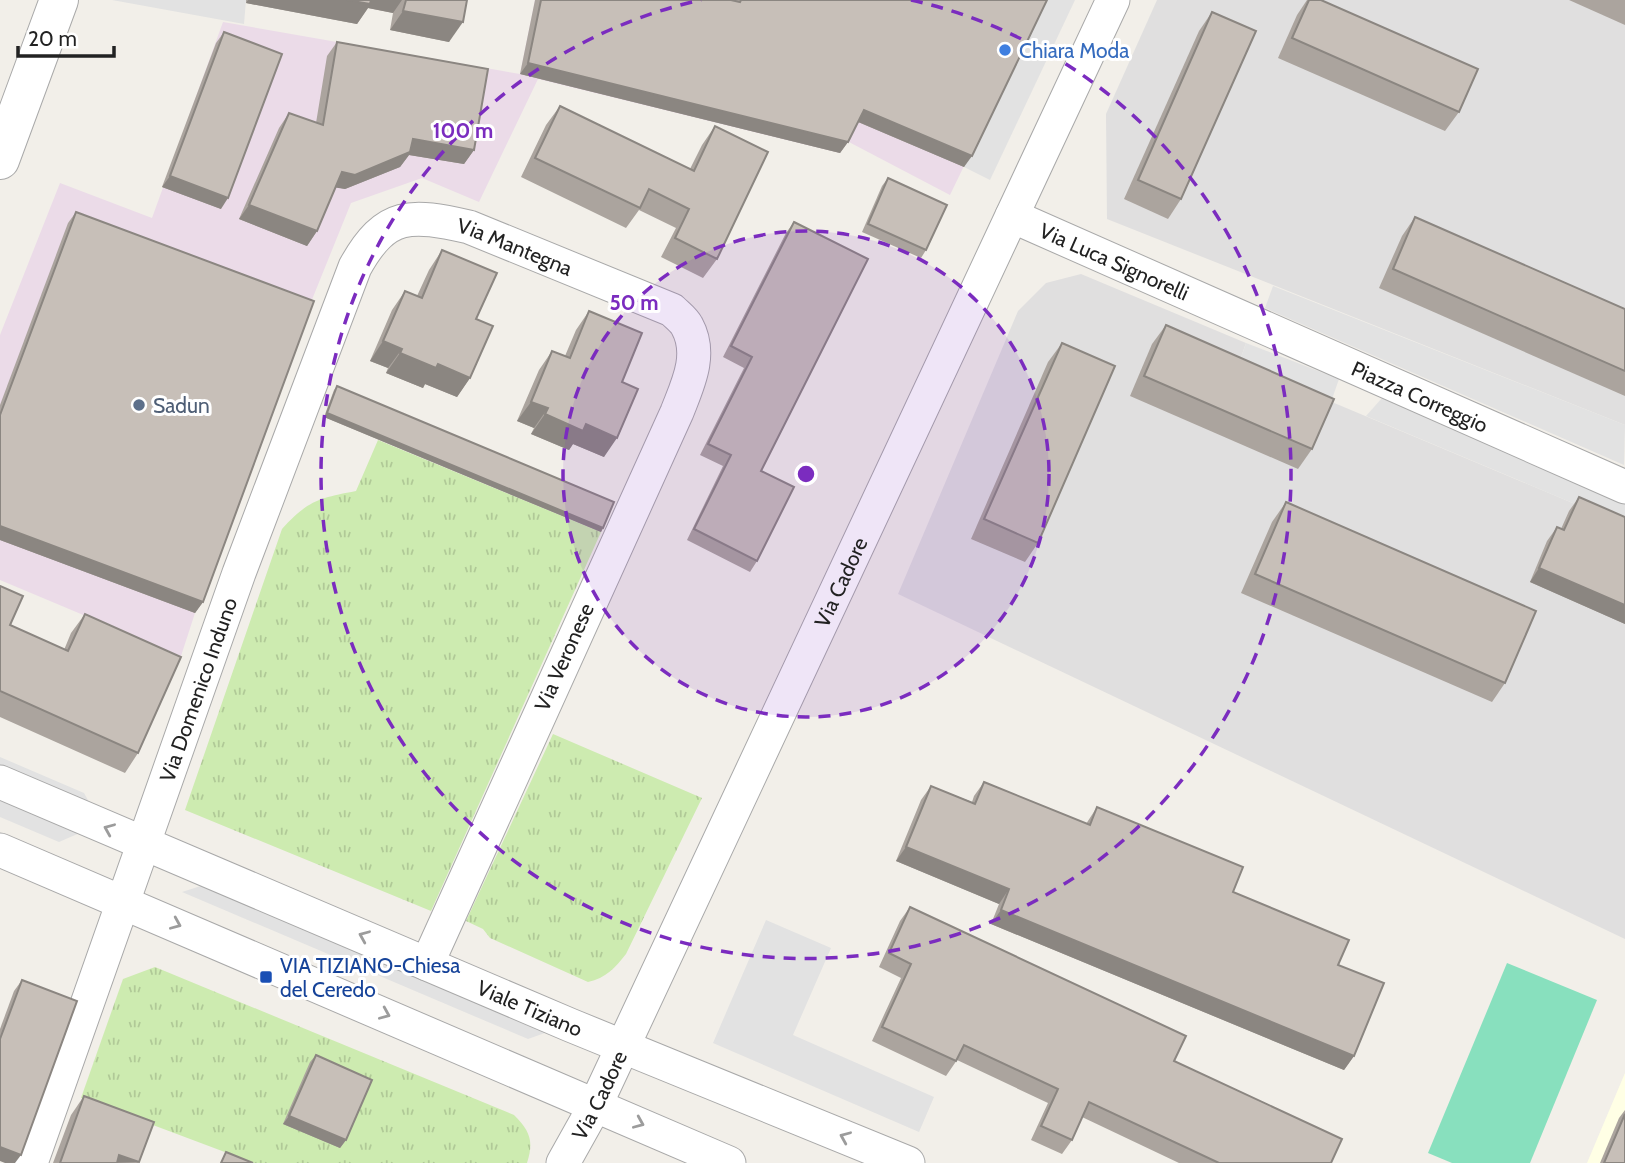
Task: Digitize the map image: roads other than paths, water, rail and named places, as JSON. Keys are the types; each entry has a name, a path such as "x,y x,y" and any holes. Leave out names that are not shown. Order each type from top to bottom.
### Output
{"street":[{"path":"0,160 59,0"},
{"name":"Via Cadore","path":"562,1163 596,1104 1113,0"},
{"name":"Via Luca Signorelli","path":"1012,216 1217,306"},
{"name":"Via Mantegna","path":"387,226 409,219 435,219 469,227 672,310 687,327 694,349"},
{"name":"Via Domenico Induno","path":"31,1163 239,573 355,267 368,243 387,226"},
{"name":"Piazza Correggio","path":"1217,306 1625,488"},
{"name":"Via Veronese","path":"427,964 677,412 693,371 694,349"},
{"name":"Viale Tiziano","path":"0,782 622,1046 908,1163"},
{"path":"0,850 729,1163"}],"place":[{"name":"Chiara Moda","path":"1005,50"},
{"name":"Sadun","path":"139,405"},
{"name":"VIA TIZIANO-Chiesa del Ceredo","path":"266,977"}]}
